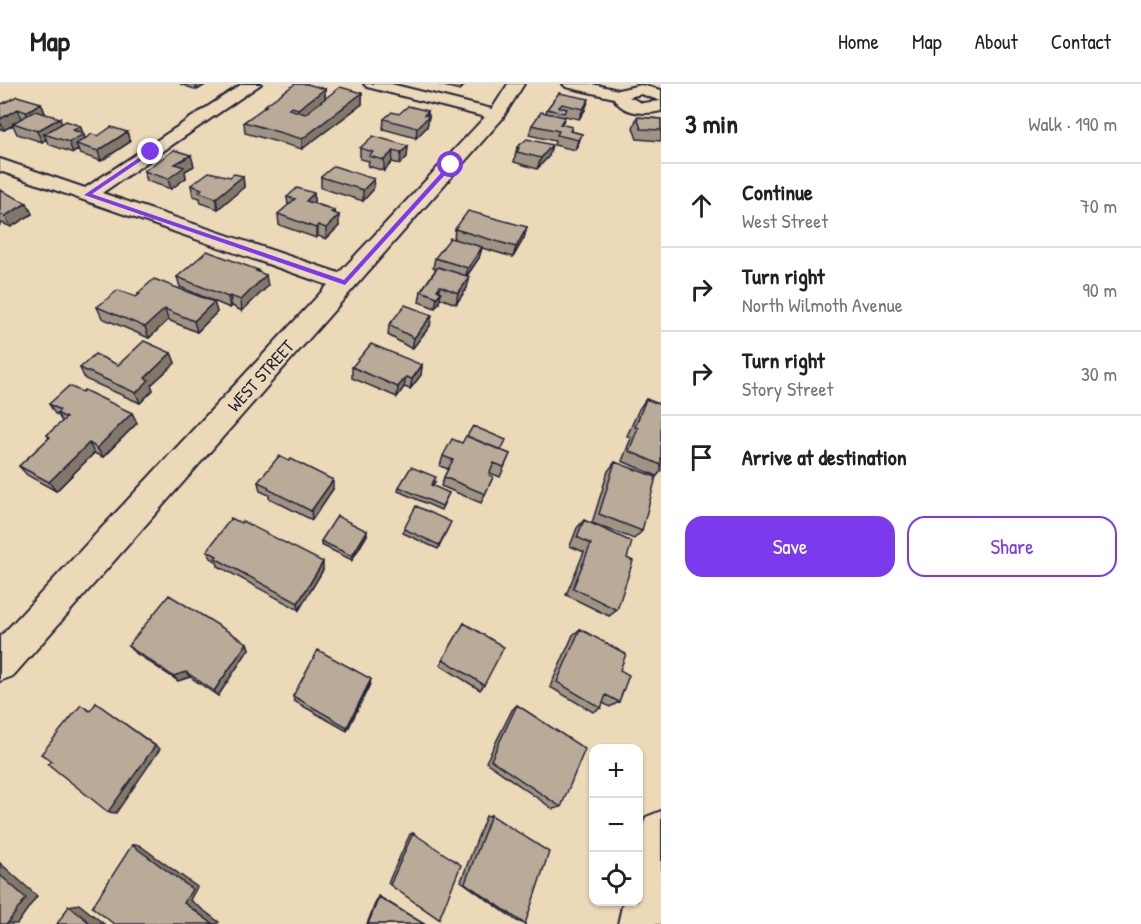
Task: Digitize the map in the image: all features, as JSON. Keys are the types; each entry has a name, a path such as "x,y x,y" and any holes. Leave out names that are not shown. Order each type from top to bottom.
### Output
{"street":[{"path":"87,195 253,84"},
{"path":"372,84 496,115"},
{"name":"WEST STREET","path":"0,663 496,115 516,84"},
{"path":"571,84 621,95 628,90 641,90 661,96"},
{"path":"621,95 623,101 634,106 648,109 661,106"},
{"path":"0,165 345,283"},
{"path":"640,924 661,832"}],"building":[{"path":"295,84 307,84 325,89 298,109 292,107 289,109 305,114 340,87 362,93 302,139 244,122"},
{"path":"559,93 589,99 583,109 562,104 559,107 567,109 564,113 547,109"},
{"path":"17,96 41,103 26,112 18,109 0,119 0,105"},
{"path":"408,106 428,111 424,115 429,116 417,128 384,119 392,112 399,114"},
{"path":"35,111 60,118 37,131 13,123"},
{"path":"541,112 565,117 560,124 572,127 570,131 582,134 578,140 557,135 559,131 532,125"},
{"path":"637,117 661,119 661,130 641,129"},
{"path":"66,121 80,126 73,130 84,134 69,142 44,134"},
{"path":"111,127 127,132 98,151 76,144 92,134 98,136"},
{"path":"373,136 408,146 401,153 393,151 384,160 369,156 373,152 360,148"},
{"path":"527,139 552,145 541,158 517,152 519,148 517,147"},
{"path":"174,150 191,155 175,164 184,167 168,179 144,171"},
{"path":"334,166 374,179 363,190 321,177"},
{"path":"209,172 230,177 234,174 243,176 216,198 199,192 202,189 191,185"},
{"path":"297,188 314,193 306,201 334,210 331,212 339,215 326,228 318,225 316,228 278,214 295,199 287,197"},
{"path":"0,190 27,203 5,216 0,214"},
{"path":"468,211 527,227 516,247 455,229"},
{"path":"450,238 482,247 468,268 435,258"},
{"path":"207,251 266,275 241,300 177,277"},
{"path":"438,267 470,277 458,293 440,286 437,290 441,292 437,297 421,291"},
{"path":"154,279 214,302 194,321 165,309 145,327 97,307 118,290 136,297"},
{"path":"405,305 432,315 414,338 389,325"},
{"path":"144,341 171,353 145,378 149,380 136,393 80,368 95,354 118,365"},
{"path":"371,344 422,365 412,379 406,377 398,387 352,367"},
{"path":"69,386 82,392 84,390 132,413 97,448 89,443 49,482 19,466 50,437 47,435 66,418 57,413 60,410 49,404"},
{"path":"646,399 661,405 661,465 629,451"},
{"path":"473,426 506,440 501,450 467,436"},
{"path":"466,436 510,454 504,467 494,463 489,475 493,477 485,494 444,477 453,460 443,456 452,439 462,443"},
{"path":"279,456 289,461 291,459 333,480 311,511 258,482"},
{"path":"615,462 656,477 642,531 599,514"},
{"path":"411,467 436,477 431,485 449,493 442,506 399,487"},
{"path":"416,506 451,522 439,545 404,529"},
{"path":"337,516 367,531 352,556 321,541"},
{"path":"231,518 241,523 242,521 323,562 298,603 215,558 217,556 207,551"},
{"path":"584,520 632,542 627,558 633,561 617,610 573,588 591,544 577,537"},
{"path":"169,595 247,643 214,691 186,672 173,676 128,646"},
{"path":"464,623 504,647 484,685 443,659"},
{"path":"580,629 626,654 620,670 629,675 619,702 606,695 601,708 557,682"},
{"path":"318,650 371,679 347,727 293,696"},
{"path":"96,703 155,746 108,812 48,764 52,761 41,754 81,705 90,711"},
{"path":"517,705 585,749 561,807 491,760"},
{"path":"491,815 549,852 525,924 465,883"},
{"path":"413,833 461,865 439,919 390,885"},
{"path":"132,845 192,889 184,903 213,924 114,924 92,907"},
{"path":"0,875 26,898 7,924 0,924"},
{"path":"379,897 424,924 368,924"},
{"path":"69,906 91,924 57,924"}],"route":[{"path":"151,152 87,195 345,283 451,165"}]}
